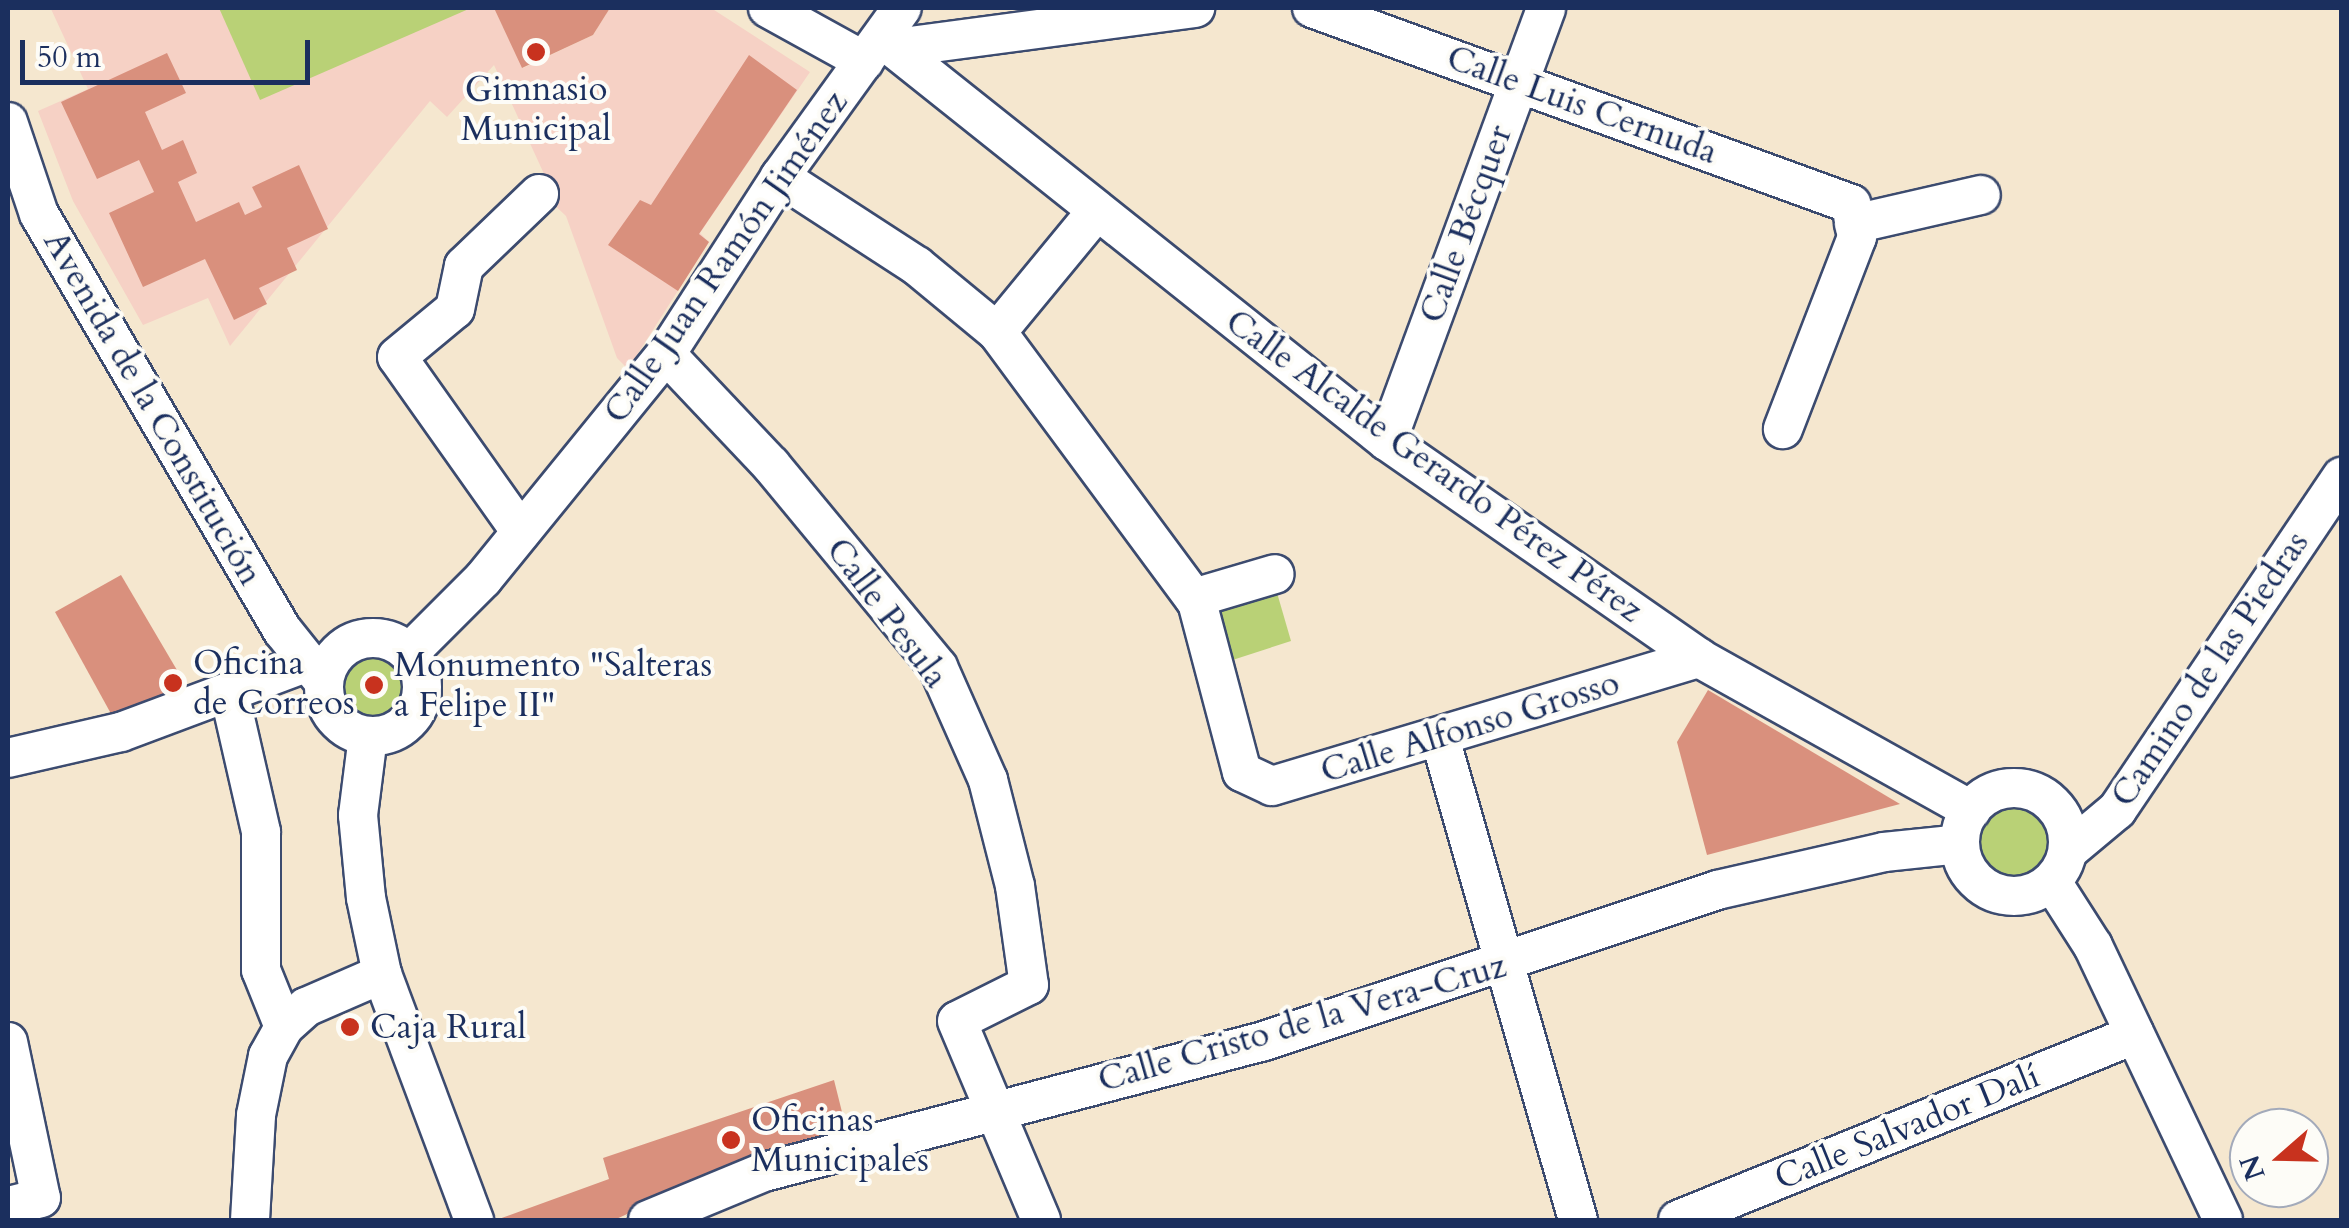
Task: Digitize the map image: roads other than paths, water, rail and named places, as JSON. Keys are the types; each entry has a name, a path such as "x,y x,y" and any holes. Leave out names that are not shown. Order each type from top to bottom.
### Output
{"street":[{"name":"Calle Alcalde Gerardo Pérez Pérez","path":"768,8 886,39 1096,212 1388,441 1699,658 1965,826"},
{"path":"886,39 1195,8"},
{"name":"Calle Luis Cernuda","path":"1312,8 1518,81 1853,214"},
{"name":"Calle Bécquer","path":"1388,441 1546,8"},
{"name":"Calle Juan Ramón Jiménez","path":"409,653 521,532 666,354 780,177 886,39"},
{"name":"Avenida de la Constitución","path":"8,122 40,214 283,631 315,672"},
{"path":"780,177 917,266 998,332 1194,598 1276,574"},
{"path":"521,532 397,357 454,308 464,266 539,194"},
{"path":"1783,430 1856,238 1853,214 1981,195"},
{"path":"998,332 1096,212"},
{"name":"Calle Pesula","path":"666,354 771,465 938,667 988,780 1015,886 1028,984 957,1022 991,1110"},
{"name":"Camino de las Piedras","path":"2060,866 2118,810 2342,476"},
{"name":"Calle Alfonso Grosso","path":"1194,598 1242,772 1272,786 1699,658"},
{"path":"8,758 121,732 228,692 315,672 349,643 381,638 409,653 422,683 420,700 401,728 368,736 340,724 315,672"},
{"path":"228,692 261,832 262,970 284,1027"},
{"path":"368,736 358,814 382,974 474,1220"},
{"path":"1440,738 1578,1220"},
{"path":"2060,866 2020,897 2002,896 1972,877 1965,826 2000,790 2036,792 2062,816 2060,866 2223,1220"},
{"name":"Calle Cristo de la Vera-Cruz","path":"648,1220 764,1172 1264,1041 1796,869 1965,826"},
{"path":"250,1220 256,1115 268,1056 284,1027 306,1007 382,974"},
{"name":"Calle Salvador Dalí","path":"1678,1220 1730,1210 2136,1034"},
{"path":"8,1042 41,1198 8,1206"},
{"path":"991,1110 1041,1220"}],"place":[{"name":"Gimnasio Municipal","path":"536,52"},
{"name":"Oficina de Correos","path":"173,683"},
{"name":"Monumento \"Salteras a Felipe II\"","path":"374,685"},
{"name":"Caja Rural","path":"350,1027"},
{"name":"Oficinas Municipales","path":"731,1140"}]}
